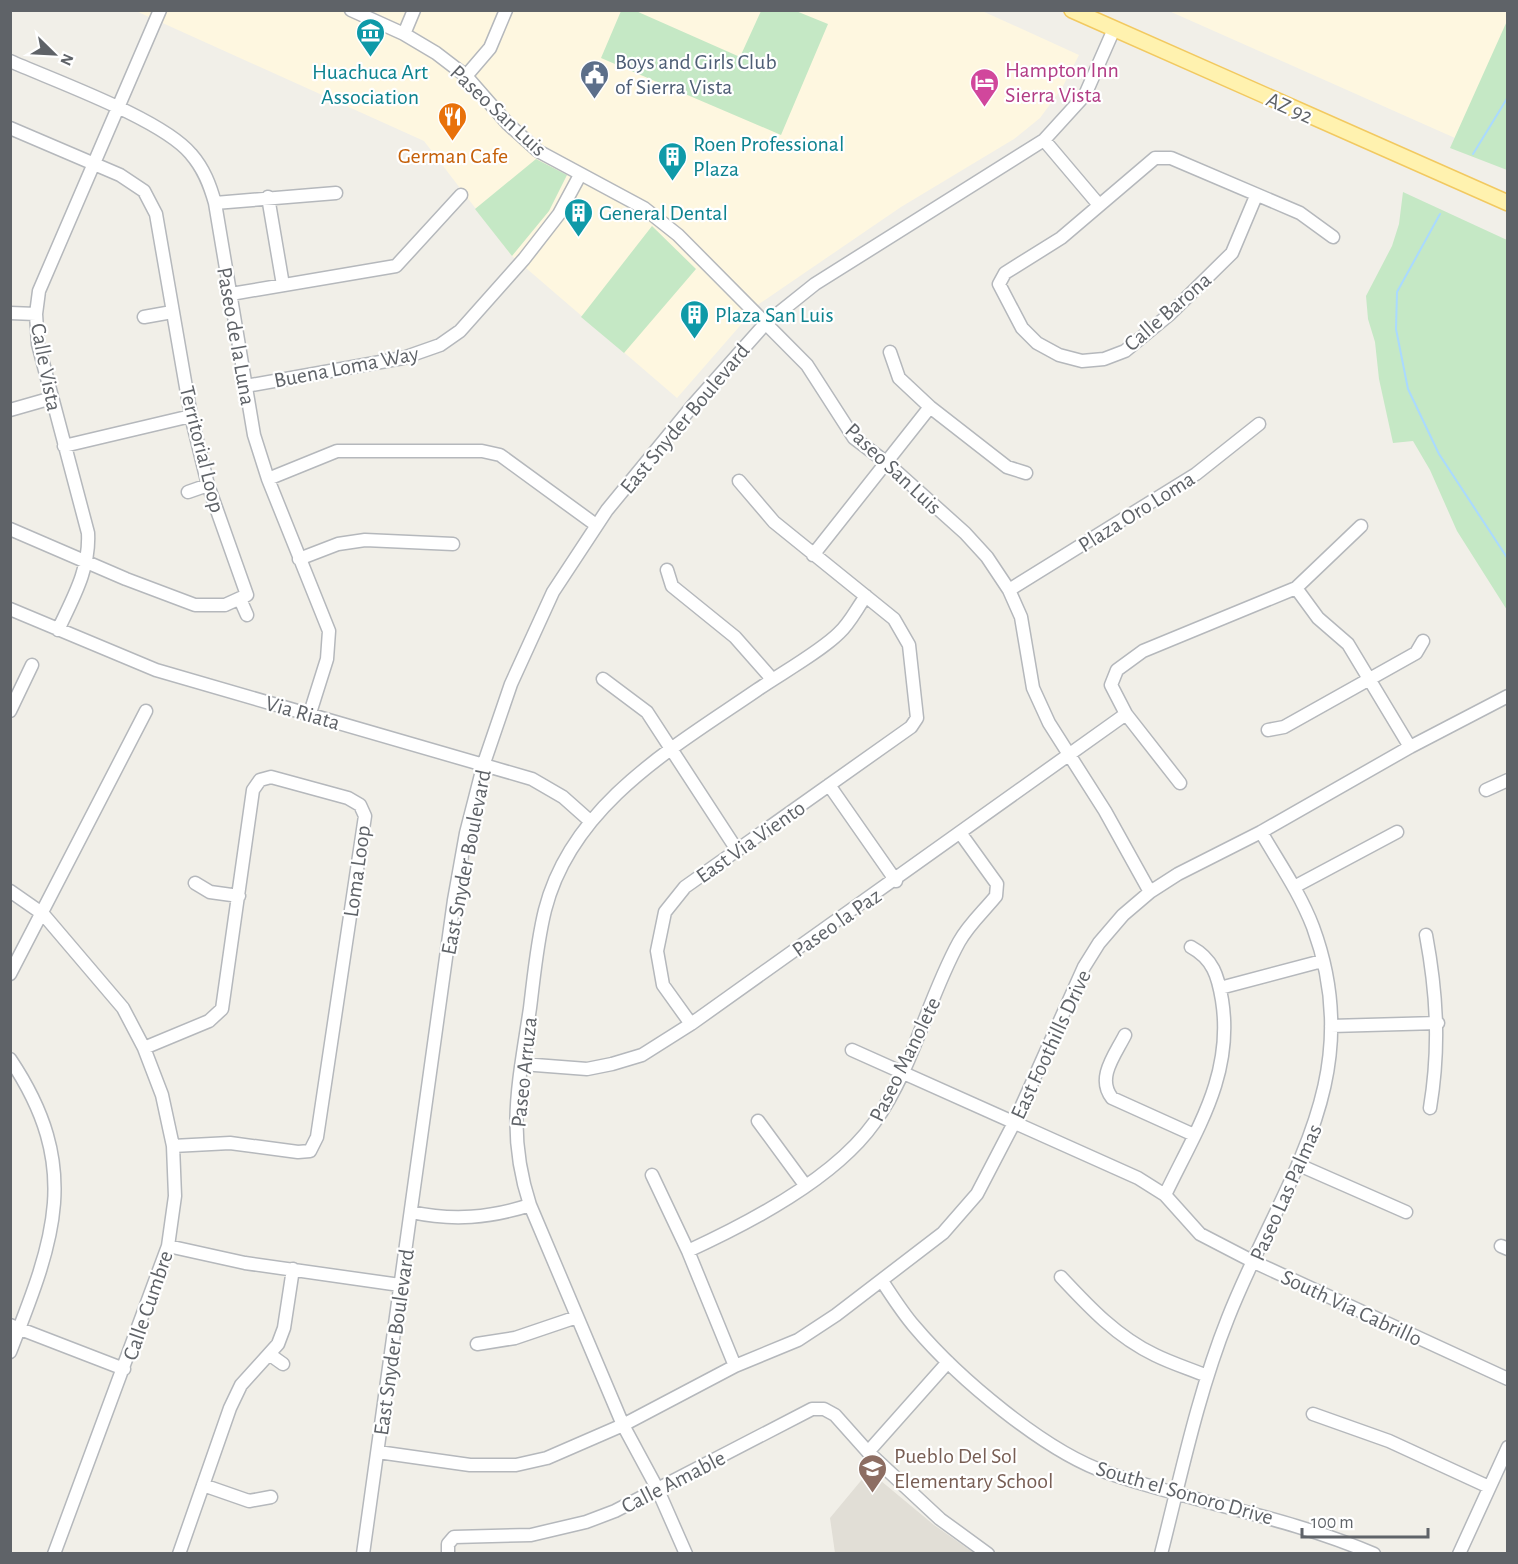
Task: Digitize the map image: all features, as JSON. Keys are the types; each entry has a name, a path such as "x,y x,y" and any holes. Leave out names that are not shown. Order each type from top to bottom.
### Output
{"main road":[{"name":"AZ 92","path":"1072,10 1508,203"}],"street":[{"name":"Calle Vista","path":"58,630 87,562 88,533 38,344 36,314 44,276 160,10"},
{"name":"Paseo San Luis","path":"351,10 404,34 436,53 466,76 508,124 538,151 644,208 678,235 807,365 854,438 887,463 965,533 987,557 1009,590 1021,617 1033,688 1068,757 1105,811 1150,892"},
{"path":"404,34 414,10"},
{"path":"466,76 490,48 506,10"},
{"name":"East Snyder Boulevard","path":"363,1554 454,900 466,833 484,763 511,684 553,592 596,525 694,404 765,324 815,284 1044,140 1085,95 1114,29"},
{"name":"Paseo de la Luna","path":"10,61 168,134 190,153 208,178 215,203 254,435 268,479 329,631 327,658 310,713"},
{"name":"Territorial Loop","path":"10,128 120,175 144,191 156,214 191,416 208,485 248,596 240,599"},
{"path":"1044,140 1099,205 1155,158 1171,158 1300,213 1333,237"},
{"name":"Buena Loma Way","path":"246,386 403,358 440,345 460,331 524,259 559,214 580,175"},
{"path":"215,203 336,193"},
{"path":"231,294 396,266 461,195"},
{"name":"Calle Barona","path":"1099,205 1061,238 1005,273 999,284 1022,328 1036,343 1059,355 1082,360 1104,359 1125,351 1170,314 1232,253 1256,196"},
{"path":"268,197 282,285"},
{"path":"144,317 172,312"},
{"path":"10,313 36,314"},
{"path":"890,352 899,378 930,407 1006,467 1026,473"},
{"path":"10,410 52,398"},
{"path":"813,555 930,407"},
{"path":"64,446 191,416"},
{"name":"Plaza Oro Loma","path":"1009,590 1196,474 1259,424"},
{"path":"268,479 338,451 482,451 500,455 596,525"},
{"name":"East Via Viento","path":"692,1024 663,985 657,951 665,912 685,887 911,727 917,718 909,645 894,620 774,522 739,481"},
{"path":"188,492 208,485"},
{"path":"1180,783 1126,714 1111,686 1117,670 1143,651 1296,588 1361,526"},
{"path":"10,529 195,605 225,605 240,599 248,615"},
{"path":"299,559 338,544 365,540 453,544"},
{"path":"667,570 672,586 735,637 772,680"},
{"path":"1296,588 1318,618 1348,644 1410,747"},
{"name":"Paseo Arruza","path":"686,1554 657,1488 623,1425 530,1205 520,1173 515,1143 516,1108 545,909 565,860 590,821 626,784 672,748 840,633 866,596"},
{"name":"Via Riata","path":"10,609 156,670 484,763 532,779 563,797 590,821"},
{"path":"1268,730 1284,727 1371,679 1416,653 1423,641"},
{"path":"10,711 32,665"},
{"path":"603,678 647,712 738,850"},
{"name":"East Foothills Drive","path":"378,1452 470,1465 516,1465 556,1455 623,1425 735,1366 798,1340 882,1281 943,1233 977,1194 1014,1123 1084,967 1099,943 1123,915 1150,892 1178,874 1261,832 1410,747 1508,696"},
{"path":"10,974 146,711"},
{"name":"Paseo la Paz","path":"522,1064 587,1069 612,1065 642,1055 692,1024 896,881 1126,714"},
{"name":"Loma Loop","path":"144,1048 209,1021 222,1009 253,790 260,780 271,777 348,798 360,805 365,816 317,1137 310,1151 298,1152 230,1143 173,1146"},
{"path":"1486,790 1508,780"},
{"path":"829,785 896,881"},
{"name":"Paseo Las Palmas","path":"1161,1554 1208,1376 1228,1317 1299,1166 1318,1118 1328,1076 1331,1026 1322,962 1313,927 1294,887 1261,832"},
{"path":"1294,887 1397,832"},
{"name":"Paseo Manolete","path":"688,1251 749,1223 805,1185 843,1157 874,1123 902,1072 959,943 974,920 996,896 997,884 961,834"},
{"path":"195,882 210,892 239,896"},
{"name":"Calle Cumbre","path":"10,891 43,914 123,1008 144,1048 162,1095 173,1146 175,1196 168,1246 54,1554"},
{"path":"1426,935 1436,988 1438,1023 1437,1066 1430,1108"},
{"path":"1165,1196 1217,1085 1225,1050 1225,1022 1215,970 1204,954 1191,947"},
{"path":"1220,988 1322,962"},
{"path":"1331,1026 1438,1023"},
{"path":"1125,1035 1104,1077 1104,1088 1112,1098 1194,1135"},
{"name":"South Via Cabrillo","path":"852,1050 1138,1178 1165,1196 1200,1234 1254,1262 1508,1379"},
{"path":"10,1059 31,1092 44,1123 54,1168 55,1207 50,1244 15,1326 10,1352"},
{"path":"758,1121 805,1185"},
{"path":"1299,1166 1406,1212"},
{"path":"652,1175 688,1251 735,1366"},
{"path":"411,1212 469,1219 499,1215 530,1205"},
{"path":"168,1246 245,1263 400,1285"},
{"path":"179,1554 230,1408 241,1385 278,1344 284,1328 293,1269"},
{"path":"1061,1277 1096,1315 1123,1337 1154,1355 1208,1376"},
{"name":"South el Sonoro Drive","path":"882,1281 913,1326 948,1362 1025,1427 1064,1453 1106,1473 1176,1494 1290,1523 1374,1554"},
{"path":"477,1344 515,1338 577,1317"},
{"path":"15,1326 124,1369"},
{"path":"269,1354 283,1364"},
{"path":"868,1452 948,1362"},
{"name":"Calle Amable","path":"447,1554 448,1544 454,1537 531,1535 561,1529 615,1511 812,1409 825,1409 835,1415 868,1452 940,1519 988,1554"},
{"path":"1313,1414 1389,1441 1489,1487"},
{"path":"1459,1554 1508,1447"},
{"path":"202,1485 249,1501 271,1497"}],"shaded area":[{"path":"980,10 1079,55 1062,88 1040,118 1014,139 901,207 759,304 677,398 512,256 424,141 136,11"},
{"path":"1507,10 1508,21 1455,138 1169,11"},
{"name":"Pueblo Del Sol Elementary School","path":"869,1471 934,1525 974,1553 835,1553 830,1518"}],"green space":[{"path":"621,11 636,11 740,57 761,11 796,11 828,24 781,135 601,58"},
{"path":"1507,21 1507,170 1450,148"},
{"path":"536,159 567,175 549,211 512,256 475,209"},
{"path":"1403,192 1507,240 1507,610 1457,531 1430,470 1413,441 1393,443 1379,379 1366,296 1392,246 1399,224"},
{"path":"652,226 696,269 624,353 581,317"}],"waterway":[{"path":"1473,154 1508,97"},
{"path":"1440,214 1397,292 1396,329 1408,389 1439,454 1508,559"}],"place":[{"name":"Huachuca Art Association","path":"370,58"},
{"name":"Boys and Girls Club of Sierra Vista","path":"594,100"},
{"name":"Hampton Inn Sierra Vista","path":"984,108"},
{"name":"German Cafe","path":"453,142"},
{"name":"Roen Professional Plaza","path":"672,182"},
{"name":"General Dental","path":"578,238"},
{"name":"Plaza San Luis","path":"694,340"},
{"name":"Pueblo Del Sol Elementary School","path":"873,1494"}]}
